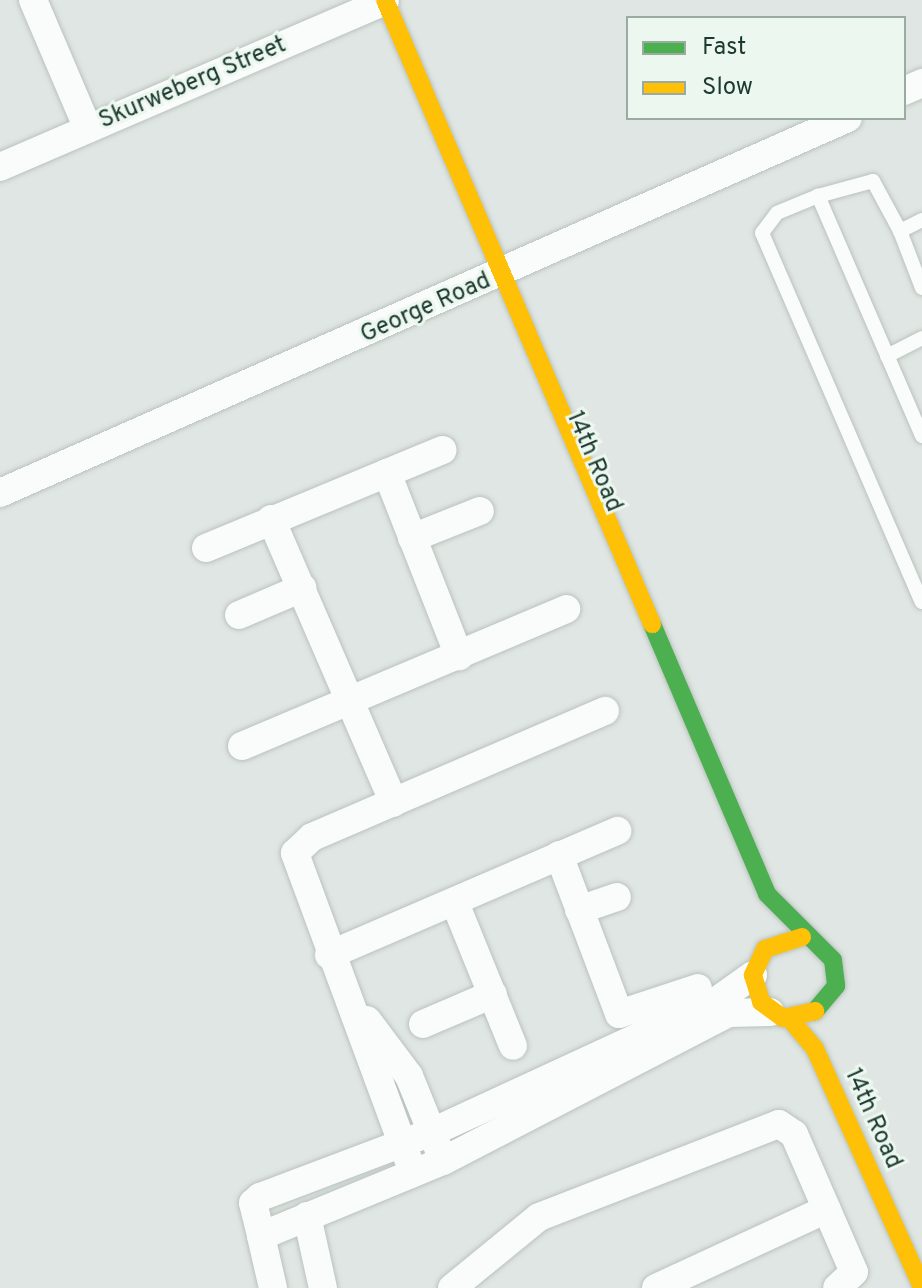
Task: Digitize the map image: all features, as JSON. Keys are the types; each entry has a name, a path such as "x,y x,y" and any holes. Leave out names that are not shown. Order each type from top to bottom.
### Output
{"street":[{"path":"33,0 88,129"},
{"name":"Skurweberg Street","path":"0,167 373,7"},
{"name":"14th Road","path":"373,7 767,894 802,937"},
{"name":"14th Road","path":"382,49 496,278 760,924 759,962"},
{"name":"George Road","path":"0,493 496,278 844,120"},
{"path":"206,548 443,450"},
{"path":"387,473 459,656"},
{"path":"412,538 480,511"},
{"path":"271,519 394,803"},
{"path":"239,615 302,588"},
{"path":"242,746 351,703 566,609"},
{"path":"414,1172 401,1143 356,1007 329,955 295,853 312,837 605,711"},
{"path":"329,955 617,831"},
{"path":"559,855 619,1014 698,988"},
{"path":"579,910 617,897"},
{"path":"455,903 513,1046"},
{"path":"261,1236 443,1161 595,1088 729,1013 811,1016 828,1003 836,986 833,960 802,937 759,962 718,1000 578,1049 432,1132 256,1199 261,1236 273,1288"},
{"path":"759,962 780,1015"},
{"path":"423,1024 493,994"},
{"name":"14th Road","path":"828,1003 830,1041 922,1245"},
{"path":"356,1007 409,1076 443,1161"},
{"name":"14th Road","path":"780,1015 815,1049 922,1287"},
{"path":"578,1049 595,1088"},
{"path":"452,1288 539,1217 779,1124 794,1134 854,1272 837,1288"},
{"path":"656,1288 827,1209"},
{"path":"307,1216 323,1288"}],"lane":[{"path":"922,288 900,231 873,181 818,196 777,213 762,233 922,602"},
{"path":"818,196 922,436"},
{"path":"900,231 922,220"},
{"path":"887,356 922,338"}],"traffic: fast":[{"path":"652,624 767,894 833,960 836,986 815,1011"}],"traffic: slow":[{"path":"385,0 652,624"},
{"path":"802,937 765,949 753,975 761,1002 783,1018 815,1011"},
{"path":"790,1019 815,1049 922,1287"}]}
